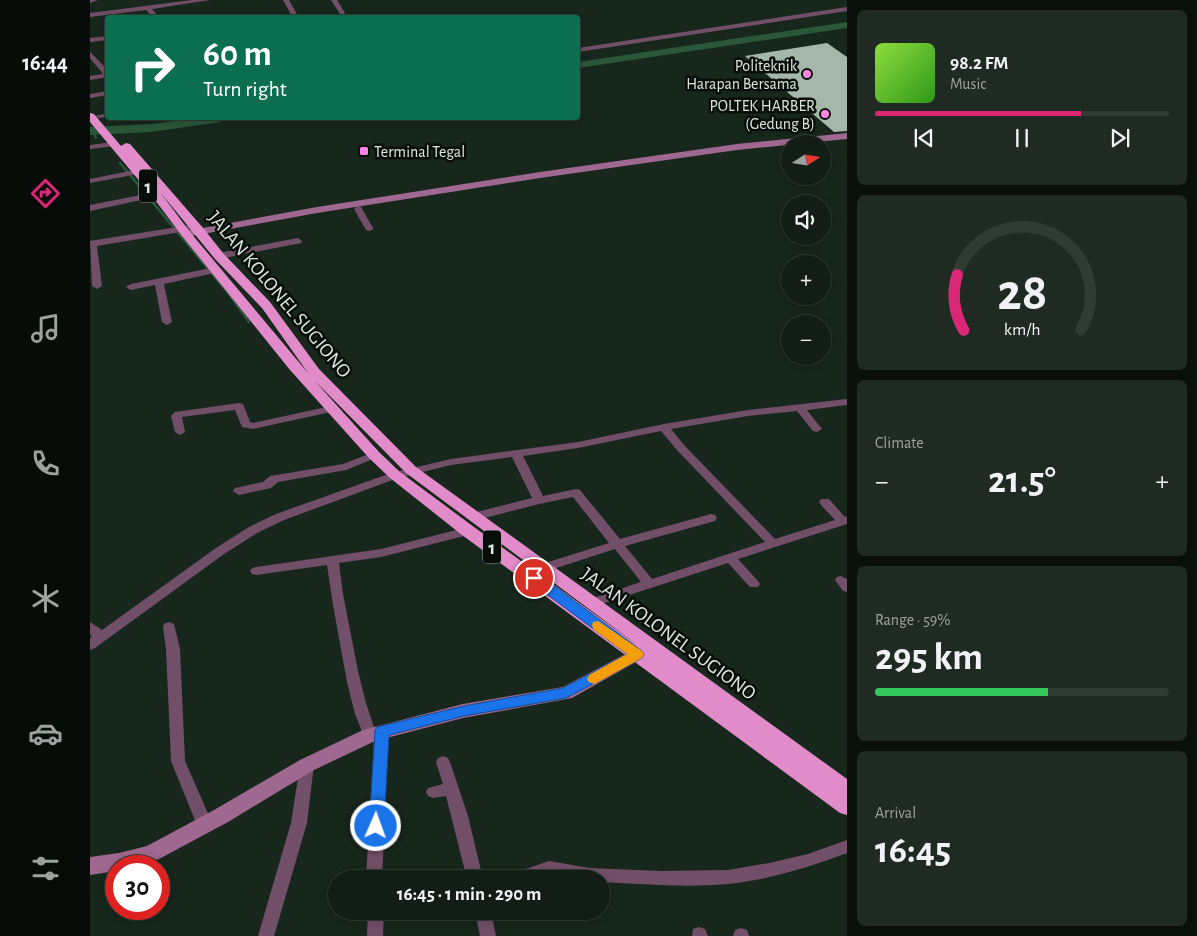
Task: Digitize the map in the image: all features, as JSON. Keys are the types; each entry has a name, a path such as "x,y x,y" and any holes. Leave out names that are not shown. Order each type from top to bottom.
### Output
{"highway":[{"name":"1","path":"90,105 114,141"},
{"name":"JALAN KOLONEL SUGIONO","path":"114,141 134,172 189,233"},
{"name":"JALAN KOLONEL SUGIONO","path":"114,141 189,233"},
{"name":"1","path":"189,233 212,267 295,368 331,409 395,475 471,524 644,650 847,807"},
{"name":"JALAN KOLONEL SUGIONO","path":"212,267 266,305 314,372 411,470 471,524 543,568 591,603 644,650 847,790"}],"main road":[{"path":"189,233 358,209 504,186 556,174 737,147 847,136"},
{"path":"297,217 540,175 556,174"},
{"path":"90,866 118,862 152,853 205,825 307,765 376,733 464,711 566,693 644,650"}],"street":[{"path":"90,0 95,0"},
{"path":"90,15 148,8 163,3 206,0"},
{"path":"286,0 294,15"},
{"path":"334,0 342,13"},
{"path":"130,1 139,9"},
{"path":"148,8 154,15"},
{"path":"580,50 847,9"},
{"path":"90,40 105,38"},
{"path":"91,57 104,65"},
{"path":"90,78 105,76"},
{"path":"90,96 105,94"},
{"path":"90,148 114,141"},
{"path":"90,181 134,172"},
{"path":"90,208 153,194"},
{"path":"358,209 369,228"},
{"path":"97,286 91,244 189,233"},
{"path":"131,287 160,282 298,241"},
{"path":"160,282 167,322"},
{"path":"90,645 97,633 253,530 280,517 395,475 451,462 578,445 664,427 748,413 847,402"},
{"path":"180,432 176,416 179,414 239,406 246,425 253,426 331,409"},
{"path":"800,407 817,428"},
{"path":"664,427 774,545"},
{"path":"516,454 539,500"},
{"path":"239,491 267,485 274,479 346,467 374,455"},
{"path":"256,571 381,553 539,500 576,493 649,584"},
{"path":"591,603 845,521 825,502"},
{"path":"543,568 710,518"},
{"path":"730,559 754,584"},
{"path":"333,561 338,611 361,714 376,733 374,870"},
{"path":"169,627 173,650 178,761 205,825"},
{"path":"444,762 474,870"},
{"path":"266,936 299,823 307,765"},
{"path":"433,792 452,789"},
{"path":"610,876 728,878 809,860 847,846"},
{"path":"543,870 549,868 561,870"},
{"path":"375,936 376,920"},
{"path":"485,920 488,936"}],"building":[{"name":"Politeknik Harapan Bersama","path":"827,43 847,57 847,131 834,132 745,56"}],"waterway":[{"path":"580,65 847,25"},
{"path":"90,131 151,128 206,120"},
{"path":"93,131 96,138"},
{"path":"120,163 229,294 249,322"}],"slow traffic":[{"path":"594,679 637,654 598,625"}],"place":[{"name":"Politeknik Harapan Bersama","path":"807,74"},
{"name":"POLTEK HARBER (Gedung B)","path":"825,114"},
{"name":"Terminal Tegal","path":"364,151"}],"route":[{"path":"376,826 382,731 464,711 566,693 637,654 534,578"}]}
